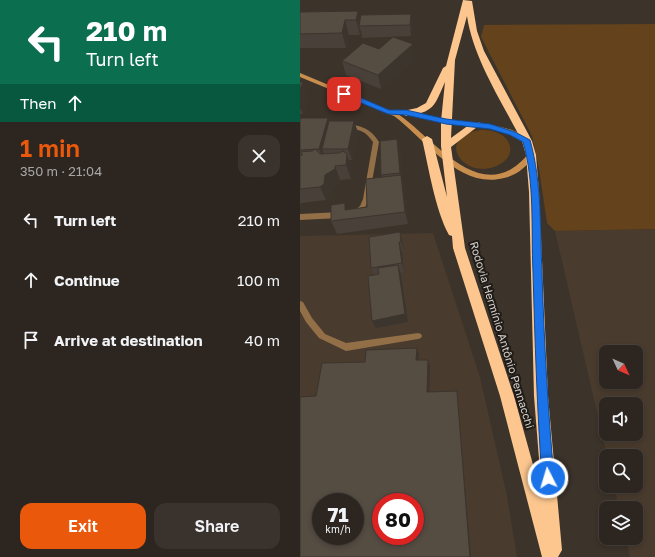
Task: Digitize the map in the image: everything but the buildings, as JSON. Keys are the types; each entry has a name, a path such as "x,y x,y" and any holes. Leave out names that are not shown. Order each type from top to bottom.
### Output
{"highway":[{"name":"Rodovia Hermínio Antônio Pennacchi","path":"467,0 451,60 446,121 447,152 459,248 507,396 550,557"},
{"name":"Rodovia Hermínio Antônio Pennacchi","path":"467,0 473,31 480,51 527,140 531,155 536,223 541,396 555,557"},
{"path":"406,112 419,112 430,105 451,60"},
{"path":"447,152 476,124"},
{"path":"427,139 446,213 459,248"}],"main road":[{"path":"300,76 388,112 406,122 427,139 447,152 470,174 479,177 493,178 507,175 522,167 531,155"},
{"path":"388,112 406,112 446,121 476,124 502,130 527,140"}],"lane":[{"path":"300,217 351,215 362,208 366,199 376,142 370,132 356,126 340,126"},
{"path":"300,304 309,320 322,336 346,347 418,336"}],"shaded area":[{"path":"655,24 655,229 555,231 547,223 539,169 532,136 481,37 484,25"},
{"path":"480,130 496,132 506,139 509,143 510,152 506,160 490,168 478,168 467,165 460,158 456,150 458,142 465,135"},
{"path":"655,229 655,557 630,557 627,545 643,545 643,501 617,501 616,493 643,493 643,449 605,449 604,441 643,441 643,397 599,397 599,421 555,231"},
{"path":"433,233 480,377 507,496 517,557 300,557 300,236"}],"route":[{"path":"344,94 388,112 406,112 446,121 490,126 512,133 527,140 531,155 534,192 541,396 548,478"}]}
